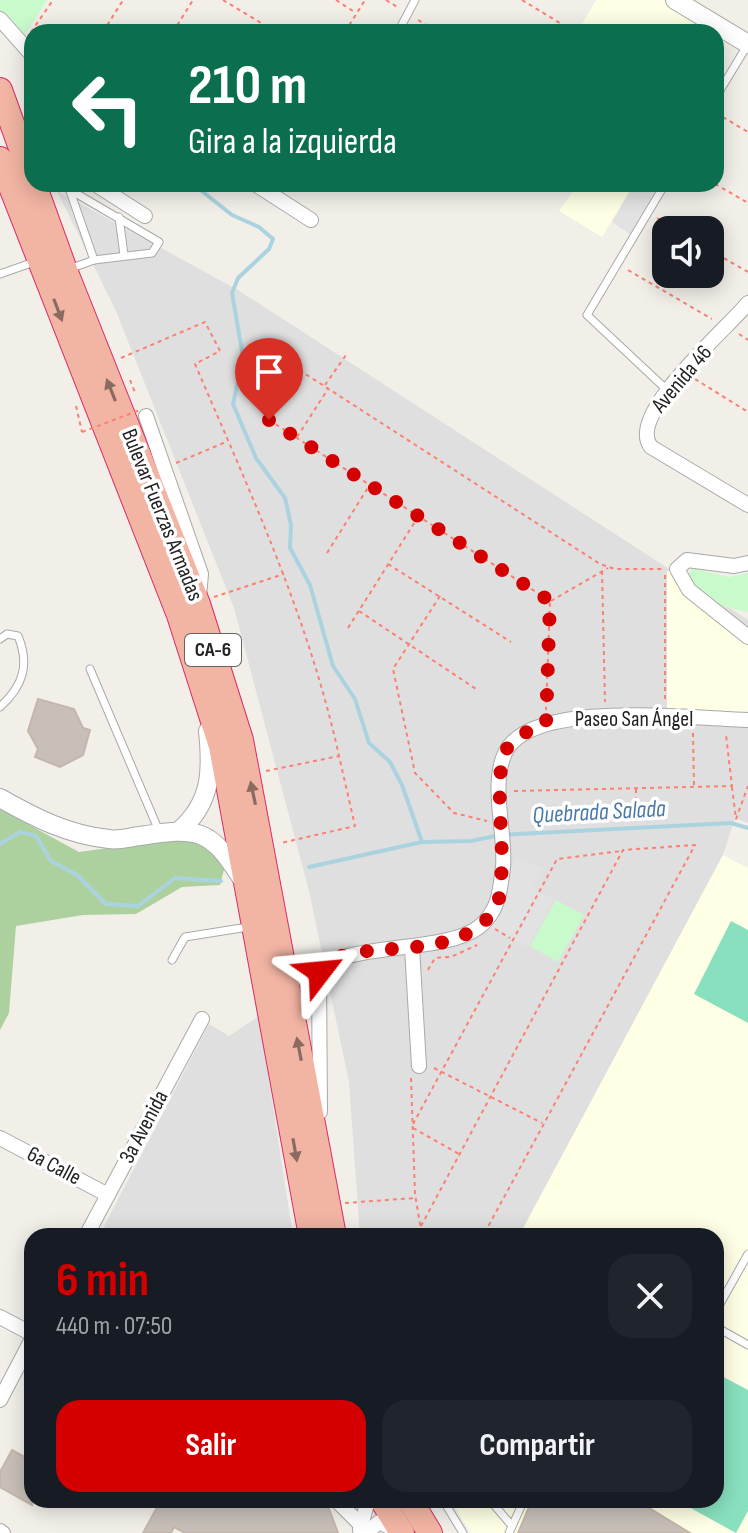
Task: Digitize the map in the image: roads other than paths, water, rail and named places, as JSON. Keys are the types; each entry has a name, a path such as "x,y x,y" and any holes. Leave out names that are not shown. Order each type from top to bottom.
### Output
{"highway":[{"name":"Bulevar Fuerzas Armadas","path":"0,90 23,164"},
{"name":"Bulevar Fuerzas Armadas","path":"28,192 39,261 179,615 221,746 310,1228"},
{"name":"Bulevar Fuerzas Armadas","path":"34,192 198,604 249,775 332,1228"},
{"path":"415,1508 430,1533"}],"street":[{"path":"675,0 715,24"},
{"path":"0,19 24,47"},
{"path":"724,30 748,44"},
{"path":"108,192 145,216"},
{"path":"267,192 311,220"},
{"name":"Avenida 46","path":"748,303 668,391 648,419 646,441 748,505"},
{"path":"143,413 201,574 198,604"},
{"path":"748,563 734,566 687,560 677,569 677,575 689,590 748,637"},
{"path":"180,830 199,809 212,771 204,692"},
{"name":"Paseo San Ángel","path":"412,948 466,936 483,923 499,901 504,859 501,794 506,751 514,741 546,724 605,715 748,720"},
{"path":"0,798 60,829 112,840 180,830 218,842 248,889"},
{"path":"319,1156 319,977 324,965 341,955 412,948 425,1066"},
{"path":"285,978 319,977"},
{"name":"3a Avenida","path":"90,1228 202,1019"},
{"name":"6a Calle","path":"0,1138 108,1195"},
{"path":"0,1317 24,1332"},
{"path":"0,1400 24,1353"},
{"path":"343,1508 362,1530"},
{"path":"362,1530 366,1508"},
{"path":"362,1530 372,1524 391,1524"}],"lane":[{"path":"402,24 415,0"},
{"path":"724,84 748,44"},
{"path":"71,192 94,260"},
{"path":"65,270 94,260 155,252 159,242 74,192"},
{"path":"660,192 587,315 668,391"},
{"path":"119,217 124,255"},
{"path":"0,274 39,261"},
{"path":"0,639 7,634 18,636 26,656 21,683 0,707"},
{"path":"90,669 160,833"},
{"path":"172,960 185,937 255,926"},
{"path":"724,1297 748,1254"},
{"path":"724,1332 748,1345"},
{"path":"448,1508 463,1533"},
{"path":"496,1508 510,1529 520,1508"}],"waterway":[{"path":"203,192 232,215 259,227 273,239 269,249 238,278 232,293 243,357 233,404 256,458 285,498 291,525 290,548 310,585 333,666 355,699 369,743 390,762 402,785 422,842"},
{"name":"Quebrada Salada","path":"309,867 422,842 471,841 500,835 731,823 748,828"},
{"name":"Quebrada Salada","path":"0,844 20,832 36,836 51,861 77,875 106,904 138,906 175,878 221,881"}]}
